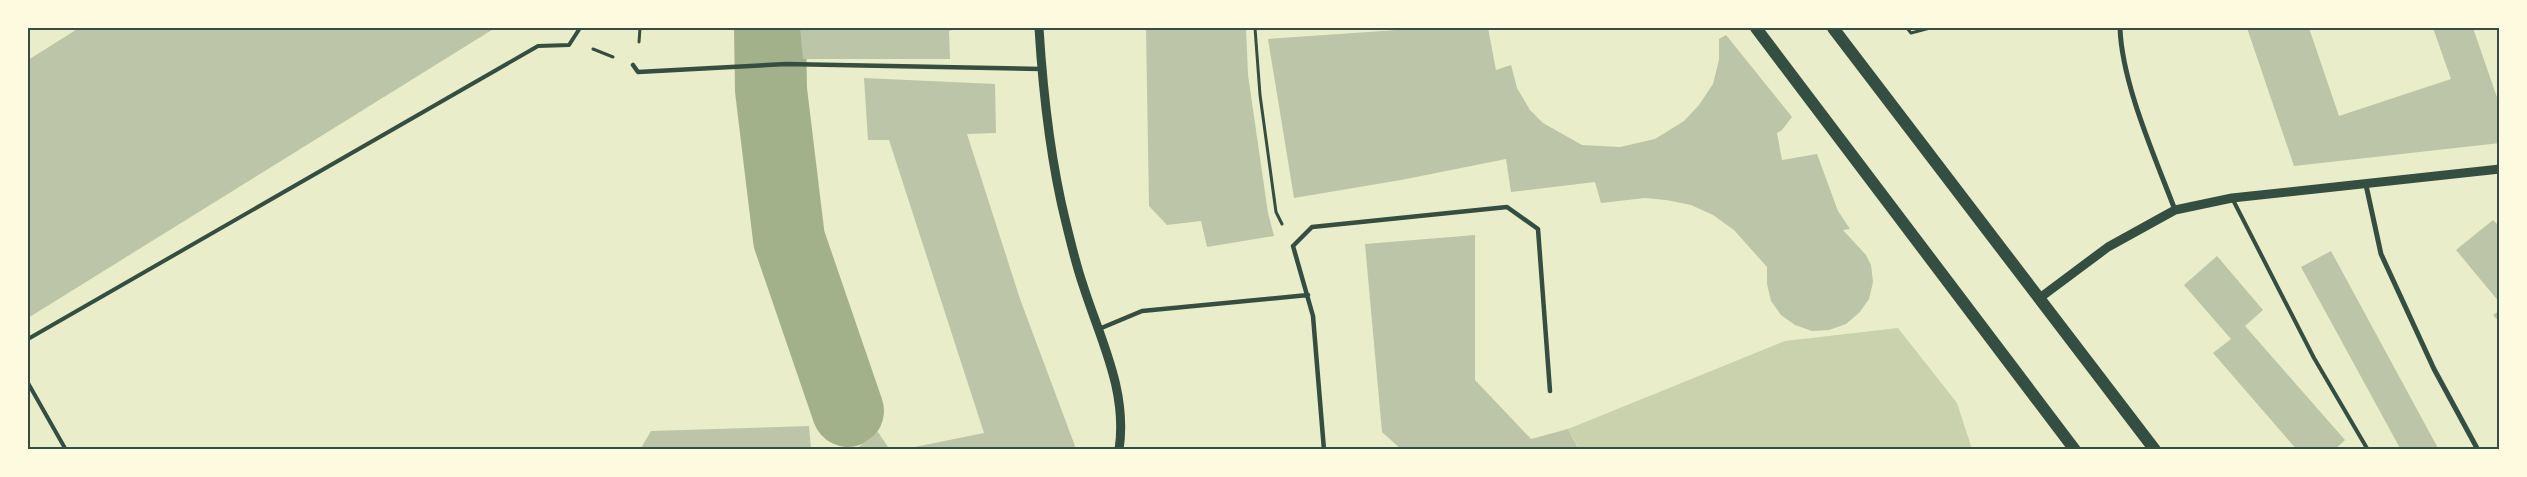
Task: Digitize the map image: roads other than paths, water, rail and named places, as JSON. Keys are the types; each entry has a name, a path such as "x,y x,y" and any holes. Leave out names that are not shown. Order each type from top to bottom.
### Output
{"main road":[{"path":"1756,28 2075,450"},
{"path":"1833,28 2041,297 2155,450"}],"street":[{"path":"1039,28 1041,70 1047,123 1065,221 1082,284 1115,377 1121,415 1119,450"},
{"path":"2120,28 2120,44 2139,113 2176,210"},
{"path":"633,65 638,72 703,71 744,65 786,64 1041,70"},
{"path":"2041,297 2108,248 2176,210 2232,198 2500,169"},
{"path":"2366,185 2381,254 2434,369 2478,450"},
{"path":"1324,450 1313,316 1293,246 1312,227 1507,207 1538,229 1550,391"},
{"path":"1099,330 1142,311 1308,295"}],"lane":[{"path":"28,339 538,46 569,45 580,28"},
{"path":"2232,198 2314,358 2368,450"},
{"path":"28,383 66,450"}],"waterway":[{"path":"770,28 771,90 789,239 848,411"}]}
